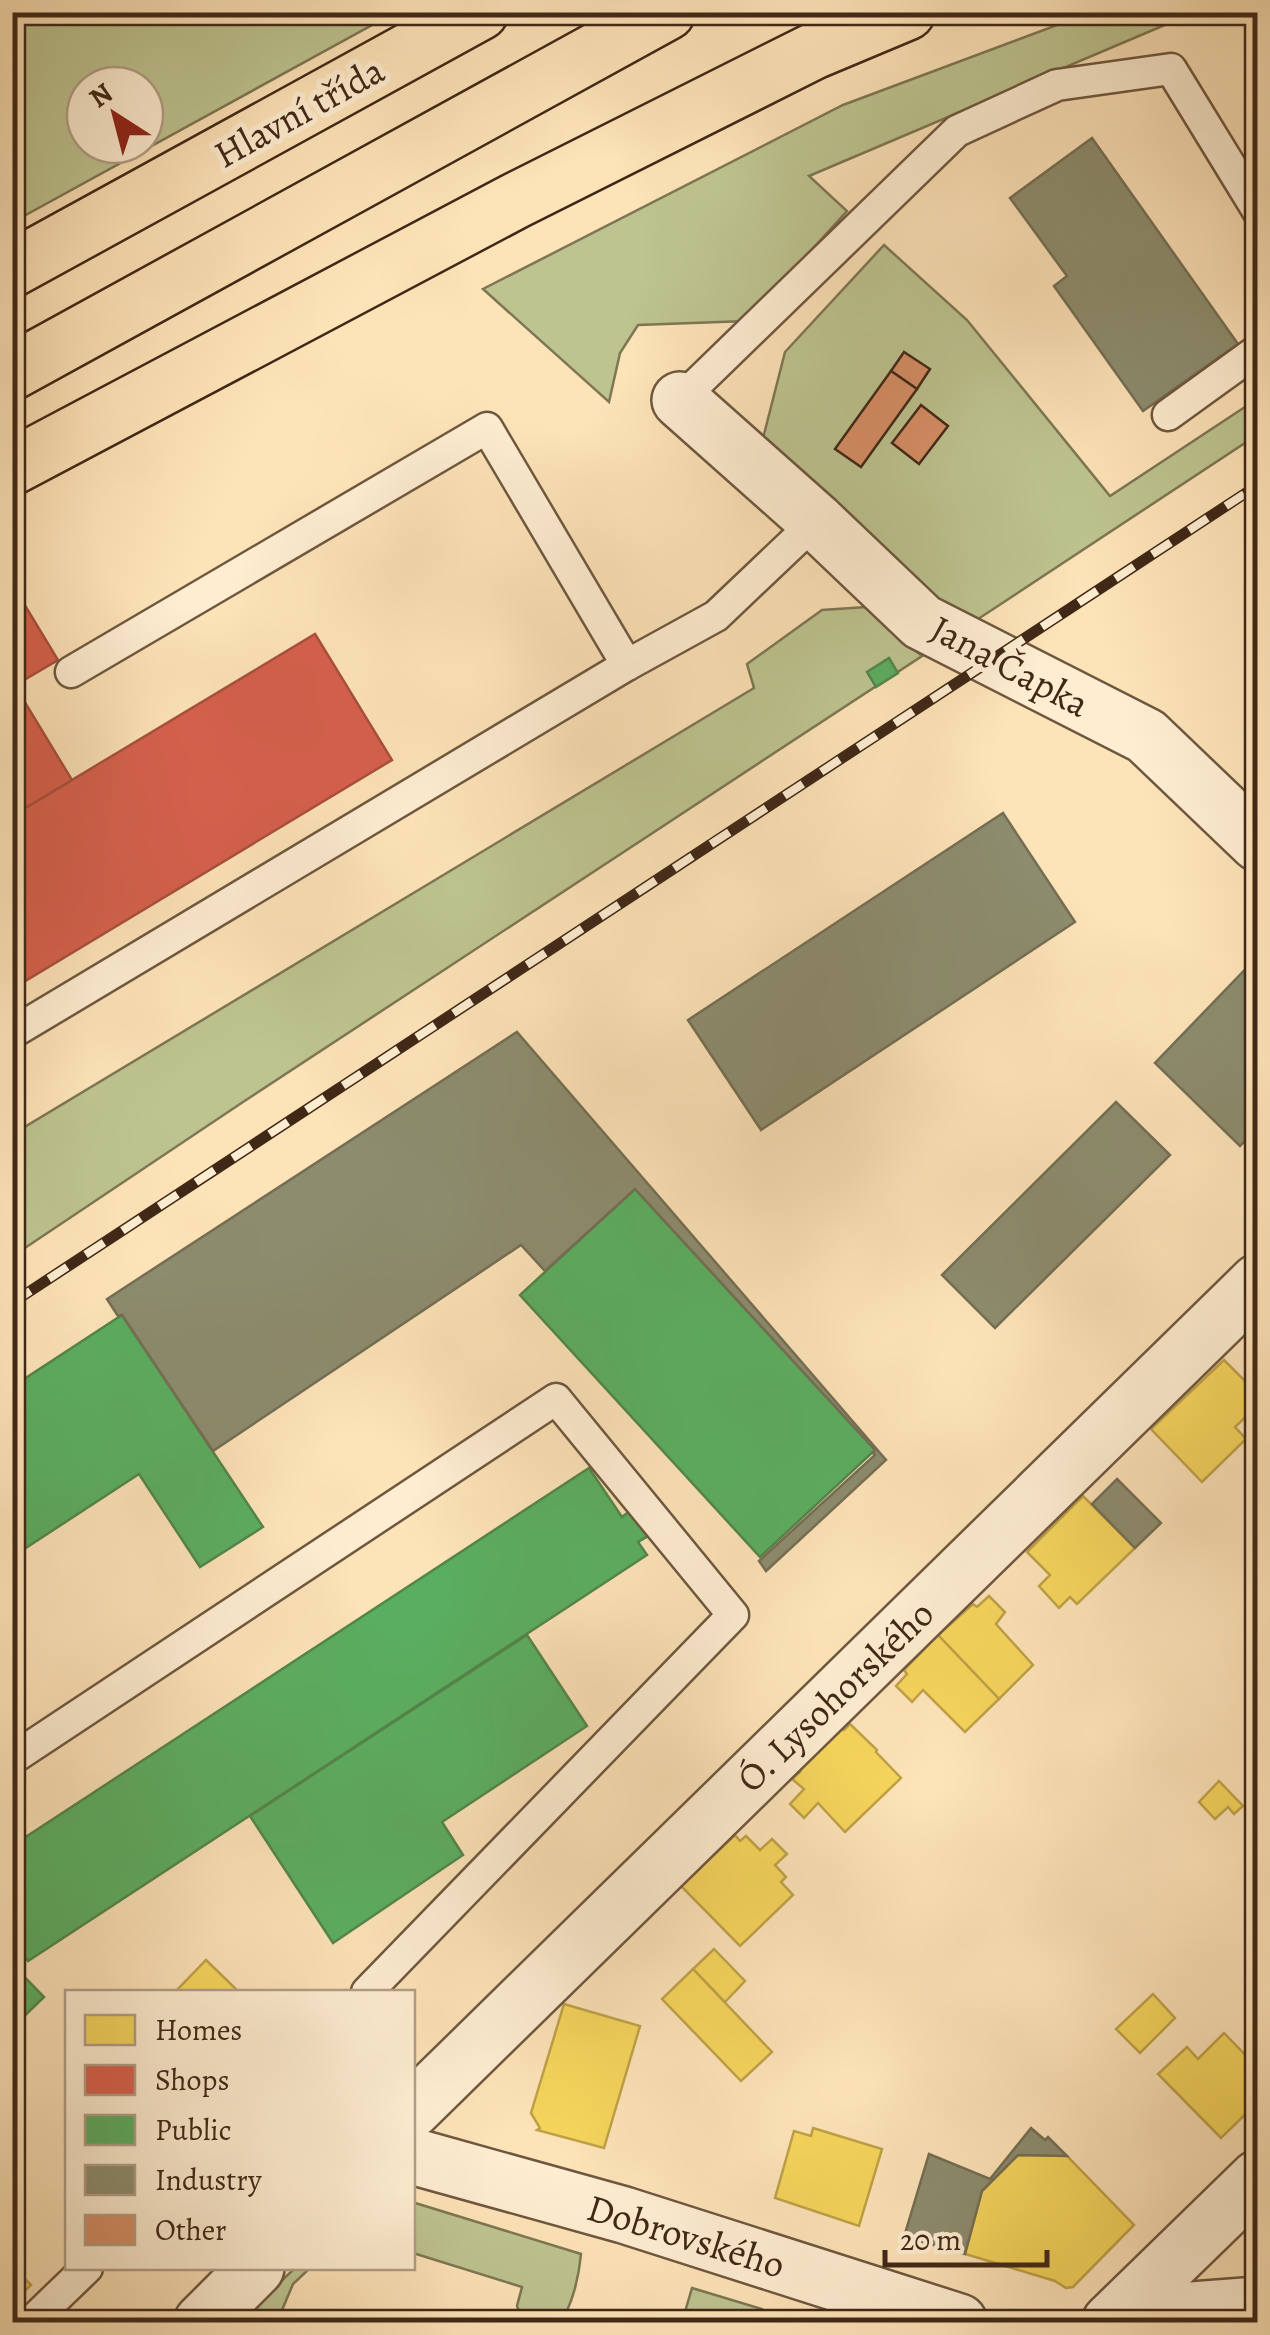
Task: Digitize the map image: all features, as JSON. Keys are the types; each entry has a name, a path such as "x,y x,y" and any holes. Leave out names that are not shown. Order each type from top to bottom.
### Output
{"highway":[{"name":"Hlavní třída","path":"12,270 480,12"},
{"path":"12,372 667,12"},
{"path":"12,468 515,201 814,51 906,12"}],"street":[{"name":"Jana Čapka","path":"680,400 922,622 1146,736 1258,843"},
{"name":"Ó. Lysohorského","path":"415,2107 1258,1282"},
{"name":"Dobrovského","path":"415,2157 624,2214 958,2322"},
{"path":"1110,2322 1258,2178"},
{"path":"202,2322 254,2270"},
{"path":"1154,2322 1179,2311 1258,2305"}],"lane":[{"path":"680,400 957,130 1058,86 1171,69 1258,211"},
{"path":"1168,415 1258,350"},
{"path":"71,672 486,428 627,665"},
{"path":"12,1033 627,665 716,616 816,521"},
{"path":"12,1760 556,1399 734,1615 369,1990"},
{"path":"31,2322 85,2270"}],"green space":[{"path":"13,12 394,12 165,139 165,65 65,65 65,165 117,165 13,222"},
{"path":"1089,13 1193,13 809,176 847,211 747,321 638,325 620,353 609,402 483,289 843,105"},
{"path":"884,245 967,320 1110,496 1257,399 1257,435 969,625 928,612 759,454 785,352"},
{"path":"866,607 922,656 13,1256 13,1134 754,688 747,664 822,610"},
{"path":"415,2203 581,2254 572,2299 560,2322 523,2322 517,2306 522,2287 415,2254"},
{"path":"293,2270 308,2270 293,2284 277,2322 238,2322"},
{"path":"692,2288 762,2309 772,2322 682,2322"}],"building: Homes":[{"path":"1224,1360 1258,1394 1258,1405 1235,1427 1246,1439 1202,1482 1151,1429"},
{"path":"1083,1496 1135,1548 1077,1604 1070,1597 1059,1608 1039,1586 1050,1575 1027,1552"},
{"path":"989,1596 1005,1612 996,1624 1033,1665 999,1699 938,1635 973,1604 977,1607"},
{"path":"938,1635 999,1699 965,1732 923,1690 912,1702 896,1686 907,1674 904,1670"},
{"path":"850,1724 901,1778 845,1832 818,1803 804,1818 790,1804 804,1789 792,1779 798,1770"},
{"path":"1219,1781 1243,1806 1234,1814 1228,1807 1215,1819 1199,1802"},
{"path":"735,1835 740,1841 746,1836 760,1850 772,1839 787,1854 775,1865 786,1877 781,1882 793,1895 740,1946 681,1886"},
{"path":"714,1949 745,1981 725,2002 693,1969"},
{"path":"206,1960 237,1990 177,1990"},
{"path":"693,1969 772,2052 741,2081 662,1999"},
{"path":"1153,1994 1175,2018 1140,2053 1116,2029"},
{"path":"564,2004 640,2026 604,2148 537,2130 540,2128 531,2113"},
{"path":"1224,2033 1258,2068 1258,2102 1221,2138 1158,2074 1187,2047 1198,2059"},
{"path":"813,2128 882,2149 859,2226 775,2198 794,2131 811,2136"},
{"path":"1018,2155 1067,2156 1134,2225 1073,2287 1066,2288 1055,2281 965,2254 982,2191"},
{"path":"12,2266 31,2285 12,2303"}],"building: Shops":[{"path":"12,584 58,660 12,687"},
{"path":"315,634 392,760 12,989 12,816"},
{"path":"15,686 72,780 12,816 12,687"}],"building: Public":[{"path":"889,658 898,673 876,687 867,672"},
{"path":"635,1189 875,1450 760,1557 520,1295"},
{"path":"122,1315 263,1527 200,1567 139,1474 12,1557 12,1387"},
{"path":"589,1468 622,1517 631,1510 648,1536 638,1542 647,1555 28,1961 12,1938 12,1846"},
{"path":"527,1635 587,1726 442,1822 463,1855 333,1943 250,1816"},
{"path":"12,1964 44,1997 12,2028"}],"building: Industry":[{"path":"1092,138 1238,344 1143,411 1054,286 1067,276 1010,198"},
{"path":"1003,813 1075,922 761,1130 688,1020"},
{"path":"1258,956 1258,1128 1240,1146 1155,1063"},
{"path":"517,1032 886,1460 766,1571 759,1561 875,1455 875,1450 635,1189 545,1271 521,1245 213,1451 122,1315 118,1316 107,1299"},
{"path":"1116,1102 1170,1155 995,1328 942,1275"},
{"path":"1117,1479 1161,1523 1135,1548 1092,1504"},
{"path":"1031,2128 1045,2140 1048,2137 1067,2156 1018,2155 982,2191 965,2254 904,2237 929,2154 990,2179"}],"building: Other":[{"path":"904,352 930,369 917,389 891,371"},
{"path":"891,371 917,389 861,467 835,449"},
{"path":"921,405 948,426 919,464 892,443"}],"railway":[{"path":"12,1303 1258,485"}]}
